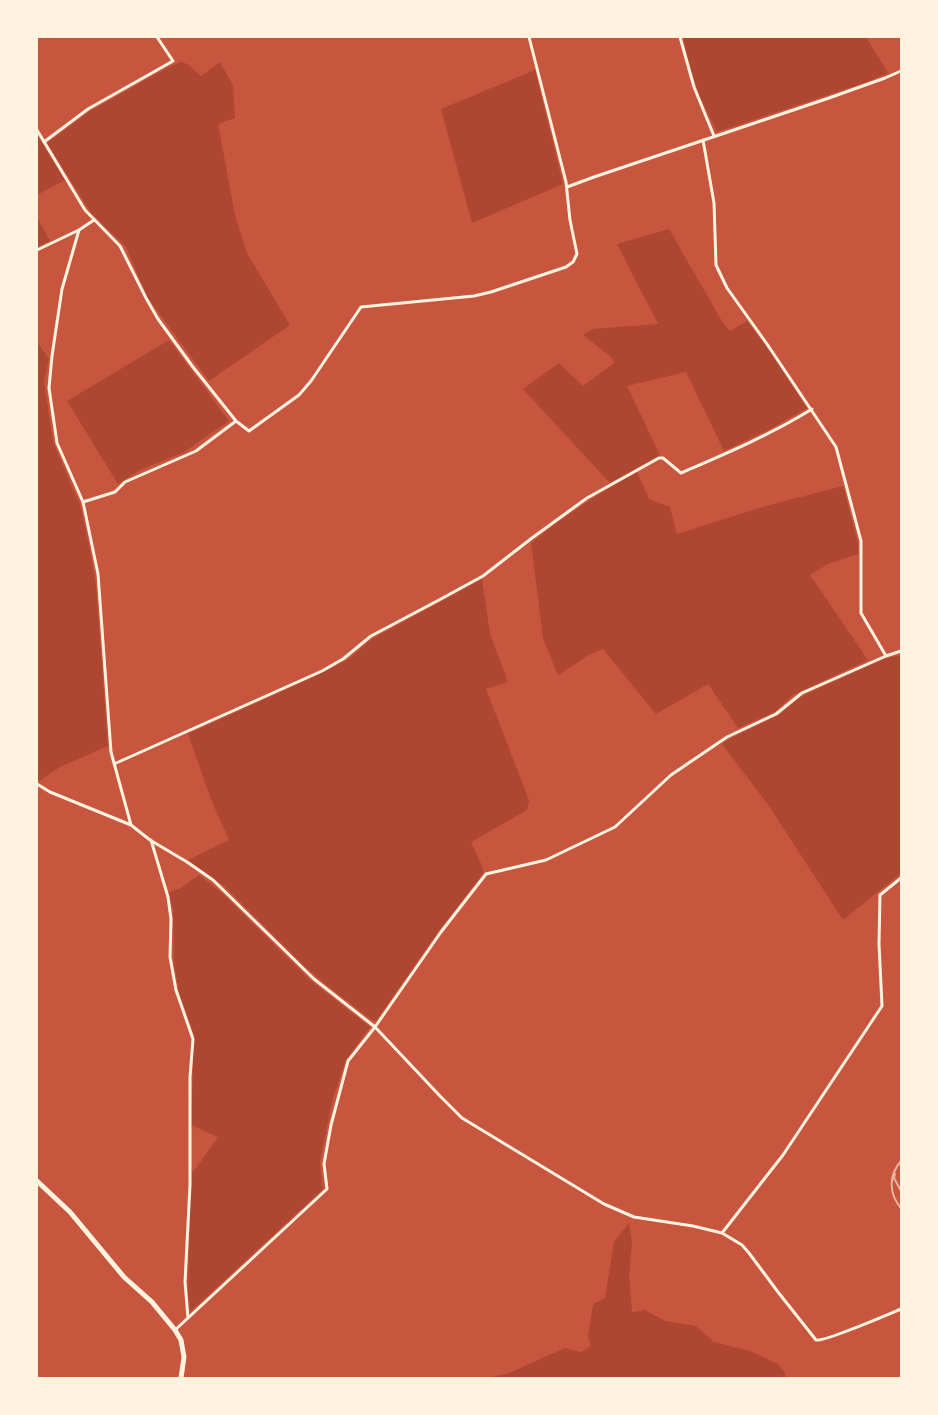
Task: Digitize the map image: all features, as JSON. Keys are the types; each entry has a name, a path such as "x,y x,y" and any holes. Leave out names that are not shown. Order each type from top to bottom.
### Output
{"main road":[{"path":"37,1181 70,1212 124,1277 152,1302 176,1330 181,1340 184,1357 181,1378"}],"street":[{"path":"44,142 88,109 173,61 157,37"},
{"path":"37,130 86,210 120,246 158,319 236,422 249,431 299,395 311,381 361,307 474,296 491,292 566,267 573,262 577,254 570,220 567,187 529,37"},
{"path":"680,37 694,87 714,136"},
{"path":"567,187 869,84 901,71"},
{"path":"703,140 714,203 716,265 726,288 812,409 836,447 861,541 861,613 886,656"},
{"path":"37,250 79,230 94,220"},
{"path":"79,230 62,289 49,388 56,442 83,502 98,574 111,752 131,825"},
{"path":"114,764 322,671 343,659 371,636 483,576 532,538 588,498 659,458 663,458 681,473 743,446 812,409"},
{"path":"83,502 115,492 125,482 196,451 236,422"},
{"path":"176,1330 327,1189 324,1164 326,1149 330,1125 348,1061 486,874 546,860 615,827 671,775 727,737 776,714 802,693 886,656 901,651"},
{"path":"37,784 50,792 131,825 150,840 187,862 213,880 314,978 375,1026 462,1118 604,1204 634,1217 693,1226 722,1233 742,1245 816,1340 819,1341 832,1337 901,1309"},
{"path":"150,840 168,897 171,919 170,957 176,990 193,1039 190,1077 190,1185 185,1282 188,1318"},
{"path":"722,1233 783,1155 882,1006 880,895 901,878"}],"shaded area":[{"path":"683,37 866,37 888,73 864,83 717,132 699,95 686,53"},
{"path":"181,62 187,64 201,76 220,62 233,86 235,118 218,124 235,215 247,253 290,325 209,381 147,297 126,247 91,213 47,143 90,111 165,69"},
{"path":"535,70 563,184 472,223 441,109"},
{"path":"37,135 65,180 37,195"},
{"path":"37,217 50,241 37,247"},
{"path":"669,229 723,323 730,331 747,321 768,349 807,408 772,428 724,451 686,372 627,386 660,455 610,483 523,389 559,363 583,386 614,363 611,357 583,335 593,329 658,324 617,244"},
{"path":"169,340 229,421 184,452 140,470 118,484 67,401"},
{"path":"37,342 49,359 44,381 53,442 80,505 89,545 96,586 108,746 60,767 39,781 37,780"},
{"path":"637,472 649,499 670,507 677,534 762,507 843,486 858,543 858,554 828,564 810,575 868,660 793,695 775,712 738,728 708,684 656,714 603,649 589,655 558,675 543,638 531,543 582,505"},
{"path":"482,579 490,634 508,682 486,689 529,800 527,810 471,842 483,868 483,874 440,929 376,1021 372,1020 325,984 302,964 224,886 188,860 229,840 212,802 188,734 309,679 349,659 370,640"},
{"path":"901,655 901,873 843,920 769,806 722,744 731,738 779,715 799,698 811,692 884,659"},
{"path":"199,875 222,893 310,980 370,1027 346,1060 333,1098 320,1162 323,1189 190,1312 188,1293 191,1170 194,1171 218,1137 191,1125 194,1035 179,993 174,962 173,908 168,893 180,888"},
{"path":"629,1223 632,1243 629,1275 632,1312 645,1310 665,1321 696,1326 714,1342 750,1351 778,1364 785,1373 786,1378 488,1378 509,1373 565,1348 581,1352 591,1346 588,1336 593,1304 605,1298 614,1242"}],"railway":[{"path":"901,1161 892,1178 892,1190 901,1208"},
{"path":"895,1174 894,1178 901,1191"}]}
